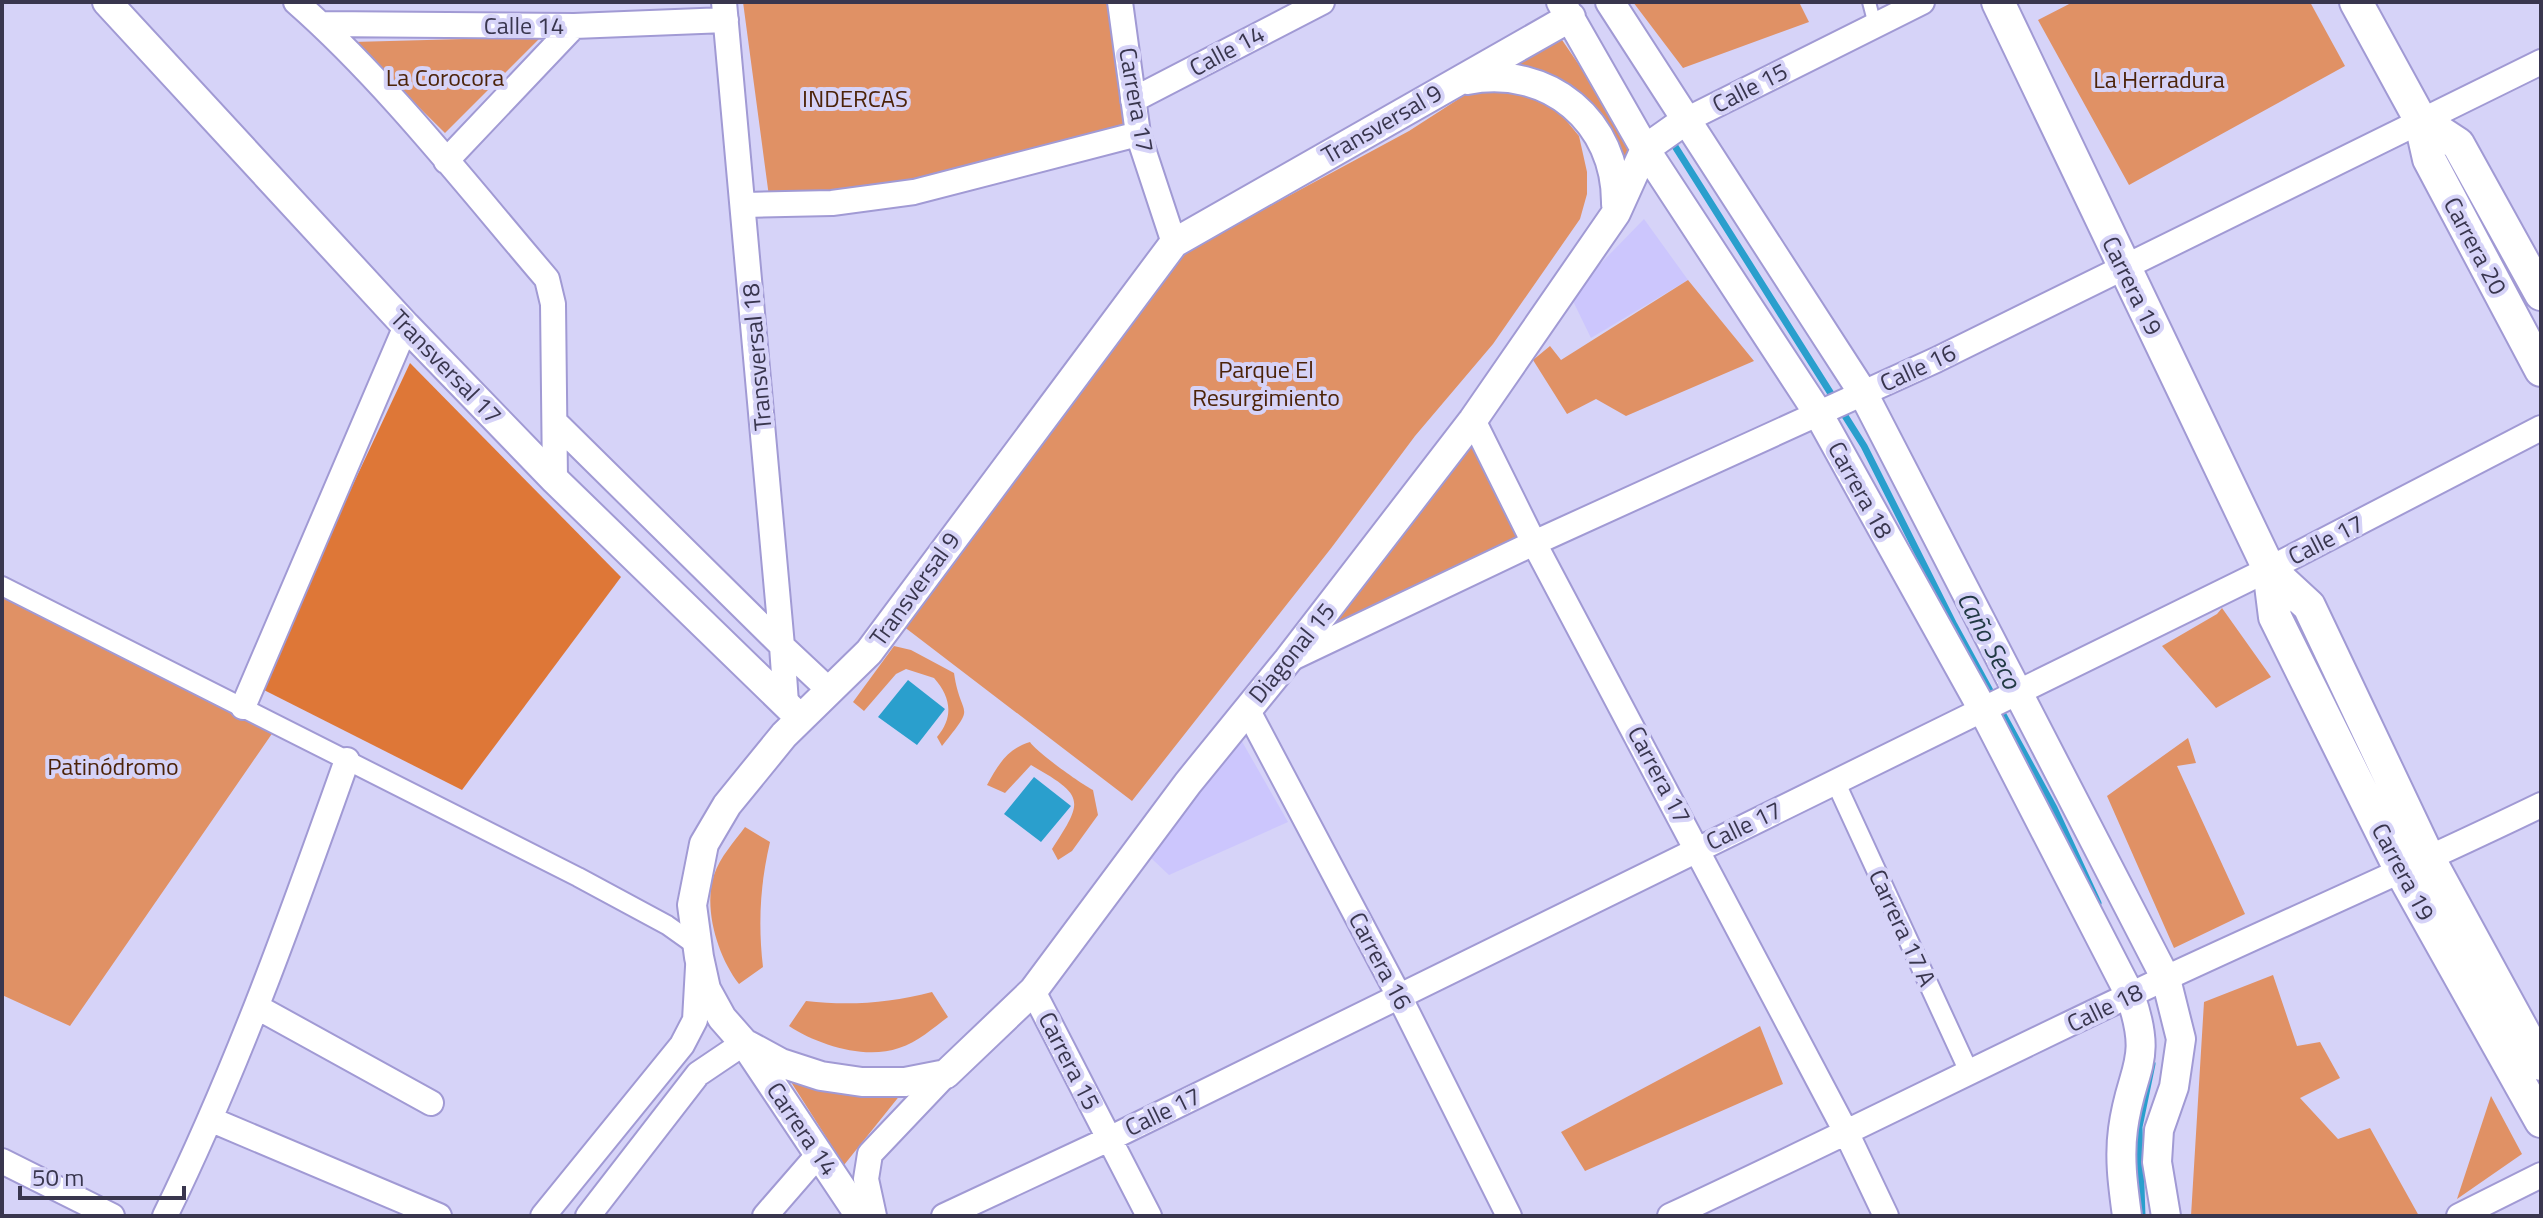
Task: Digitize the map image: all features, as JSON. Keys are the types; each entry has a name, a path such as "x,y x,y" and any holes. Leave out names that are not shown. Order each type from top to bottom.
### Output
{"main road":[{"name":"Carrera 19","path":"1998,2 2269,569 2309,606 2416,866 2541,1121"},
{"name":"Carrera 20","path":"2356,2 2420,119 2429,159 2541,370"},
{"name":"Carrera 20","path":"2420,119 2458,144 2541,294"},
{"name":"Carrera 19","path":"2416,866 2541,1064"}],"street":[{"name":"Transversal 17","path":"107,2 406,326 555,480 793,710"},
{"path":"296,2 321,24 446,161 547,279 553,304 555,480"},
{"name":"Carrera 17","path":"1120,2 1138,134 1174,243"},
{"name":"Calle 14","path":"1133,100 1322,2"},
{"name":"Carrera 18","path":"1610,2 1686,120 1844,402 2014,693 2163,981"},
{"name":"Calle 15","path":"1645,149 1686,120 1872,14 1922,2"},
{"path":"1458,81 1566,10"},
{"name":"Carrera 18","path":"1566,10 1645,149 1672,190 1844,402 1985,707 2133,994"},
{"name":"Calle 14","path":"321,24 574,26 725,11"},
{"name":"Transversal 18","path":"725,11 745,205 782,646 793,710"},
{"path":"446,161 574,26"},
{"name":"Calle 16","path":"1288,660 2124,269 2420,119 2541,62"},
{"path":"1458,81 1488,76 1519,78 1548,87 1573,104 1595,126 1609,153 1616,183 1616,213"},
{"name":"Transversal 9","path":"543,1216 682,1045 695,1020 698,952 692,905 704,844 793,710 830,691 869,652 1174,243 1458,81"},
{"path":"745,205 832,203 914,192 1138,134"},
{"path":"1616,213 1645,149"},
{"path":"1616,213 1644,193 1672,190"},
{"name":"Diagonal 15","path":"946,1074 1033,991 1247,709 1473,420 1616,213"},
{"path":"243,707 406,326"},
{"name":"Carrera 17","path":"1473,420 1534,543 1699,848 1886,1216"},
{"path":"555,422 830,691"},
{"name":"Calle 17","path":"944,1216 1109,1139 2269,569 2541,428"},
{"path":"2,586 667,925 698,952"},
{"name":"Carrera 16","path":"1247,709 1399,996 1509,1216"},
{"path":"165,1216 212,1120 257,1007 347,760"},
{"name":"Carrera 17 A","path":"1835,781 1970,1074"},
{"name":"Calle 18","path":"1670,1216 1847,1134 2133,994 2416,866 2541,805"},
{"name":"Carrera 14","path":"698,952 706,989 722,1018 744,1043 860,1216"},
{"path":"2163,981 2181,1039 2174,1087 2159,1130 2157,1162 2166,1216"},
{"name":"Carrera 15","path":"1033,991 1149,1216"},
{"path":"2127,1216 2120,1156 2123,1124 2142,1059 2141,1027 2133,994"},
{"path":"257,1007 431,1103"},
{"path":"588,1216 698,1074 744,1043 781,1063 849,1080 905,1082 946,1074"},
{"name":"Carrera 14","path":"874,1216 866,1179 870,1154 946,1074"},
{"path":"212,1120 439,1216"},
{"path":"765,1216 818,1155"},
{"path":"2,1161 112,1216"},
{"path":"2459,1216 2541,1175"}],"shaded area":[{"path":"1644,219 1688,280 1591,338 1570,295"},
{"path":"410,363 621,577 462,790 258,687"},
{"path":"1236,731 1288,822 1169,875 1151,858"}],"green space":[{"name":"INDERCAS","path":"743,2 1108,2 1126,140 914,191 770,204"},
{"path":"1633,2 1799,2 1809,22 1683,68"},
{"name":"La Herradura","path":"2073,2 2310,2 2345,66 2129,185 2038,20"},
{"name":"La Corocora","path":"541,37 445,133 353,42"},
{"path":"1560,37 1633,144 1625,173 1610,135 1584,103 1550,79 1512,64"},
{"name":"Parque El Resurgimiento","path":"1524,90 1556,108 1579,136 1587,172 1587,194 1580,219 1493,344 1415,436 1332,547 1132,801 903,626 954,564 1150,288 1183,253 1409,131 1471,91"},
{"path":"1688,280 1754,361 1626,416 1596,399 1567,414 1533,360 1550,346 1561,360"},
{"path":"1475,442 1523,537 1332,625"},
{"name":"Patinódromo","path":"2,586 278,725 70,1026 2,995"},
{"path":"2222,608 2271,677 2216,708 2162,646"},
{"path":"894,646 911,650 954,673 964,711 960,722 942,746 937,737 946,722 948,707 944,692 934,678 906,669 896,674 864,711 853,702"},
{"path":"2188,738 2196,763 2177,766 2245,914 2174,948 2107,796"},
{"path":"1030,742 1093,790 1098,815 1072,851 1058,860 1052,849 1074,809 1070,792 1031,765 1005,793 987,785 1009,753"},
{"path":"745,827 770,842 761,904 763,967 739,984 719,947 710,903 717,868"},
{"path":"2273,975 2297,1046 2320,1042 2340,1078 2300,1098 2338,1139 2370,1128 2419,1216 2191,1216 2204,1002"},
{"path":"932,992 948,1017 913,1042 899,1048 872,1052 842,1049 789,1026 806,1001 869,1002"},
{"path":"1760,1026 1783,1084 1585,1171 1561,1132"},
{"path":"791,1082 901,1094 844,1165"},
{"path":"2491,1096 2522,1154 2457,1199"}],"water":[{"path":"908,680 945,709 917,745 878,717"},
{"path":"1034,777 1071,806 1041,842 1004,814"}],"waterway":[{"name":"Caño Seco","path":"1671,140 1864,446 1954,625 2054,808 2098,903"},
{"name":"Caño Seco","path":"2142,1216 2139,1127 2152,1064"}]}
